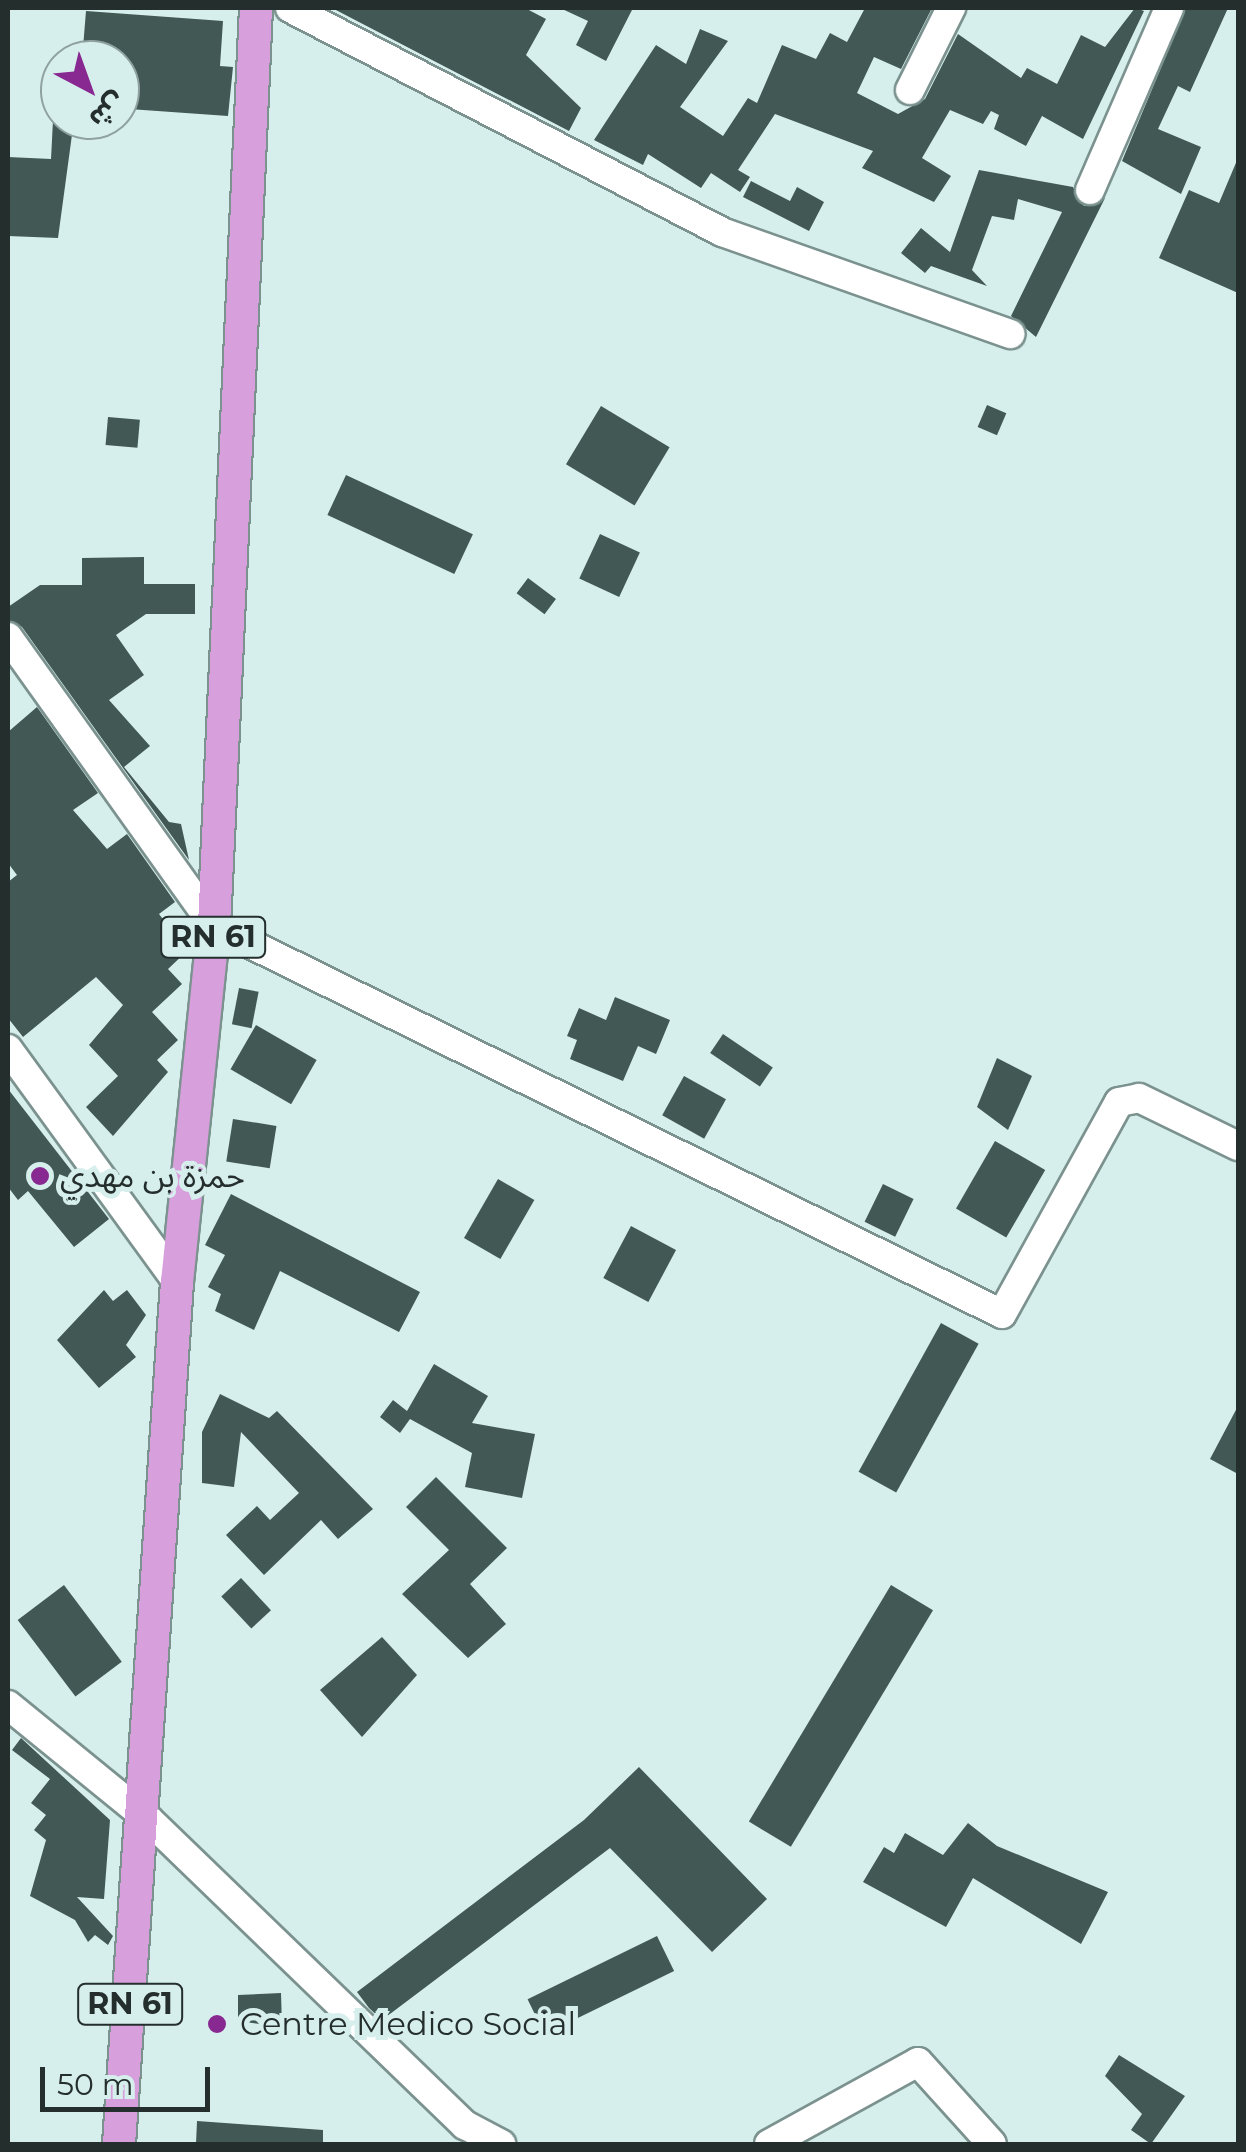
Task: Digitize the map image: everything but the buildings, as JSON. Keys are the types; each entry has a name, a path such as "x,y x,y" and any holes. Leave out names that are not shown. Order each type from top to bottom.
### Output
{"main road":[{"name":"RN 61","path":"119,2144 148,1819 177,1282 214,926 256,8"}],"street":[{"path":"290,8 722,232 1010,334"},
{"path":"910,90 951,8"},
{"path":"1090,190 1168,8"},
{"path":"8,637 214,926 1002,1314 1014,1308 1119,1102 1140,1098 1238,1146"},
{"path":"8,1048 177,1282"},
{"path":"8,1705 148,1819 466,2125 501,2144"},
{"path":"769,2144 918,2062 992,2144"}],"place":[{"name":"حمزة بن مهدي","path":"40,1176"},
{"name":"Centre Medico Social","path":"217,2024"}]}
